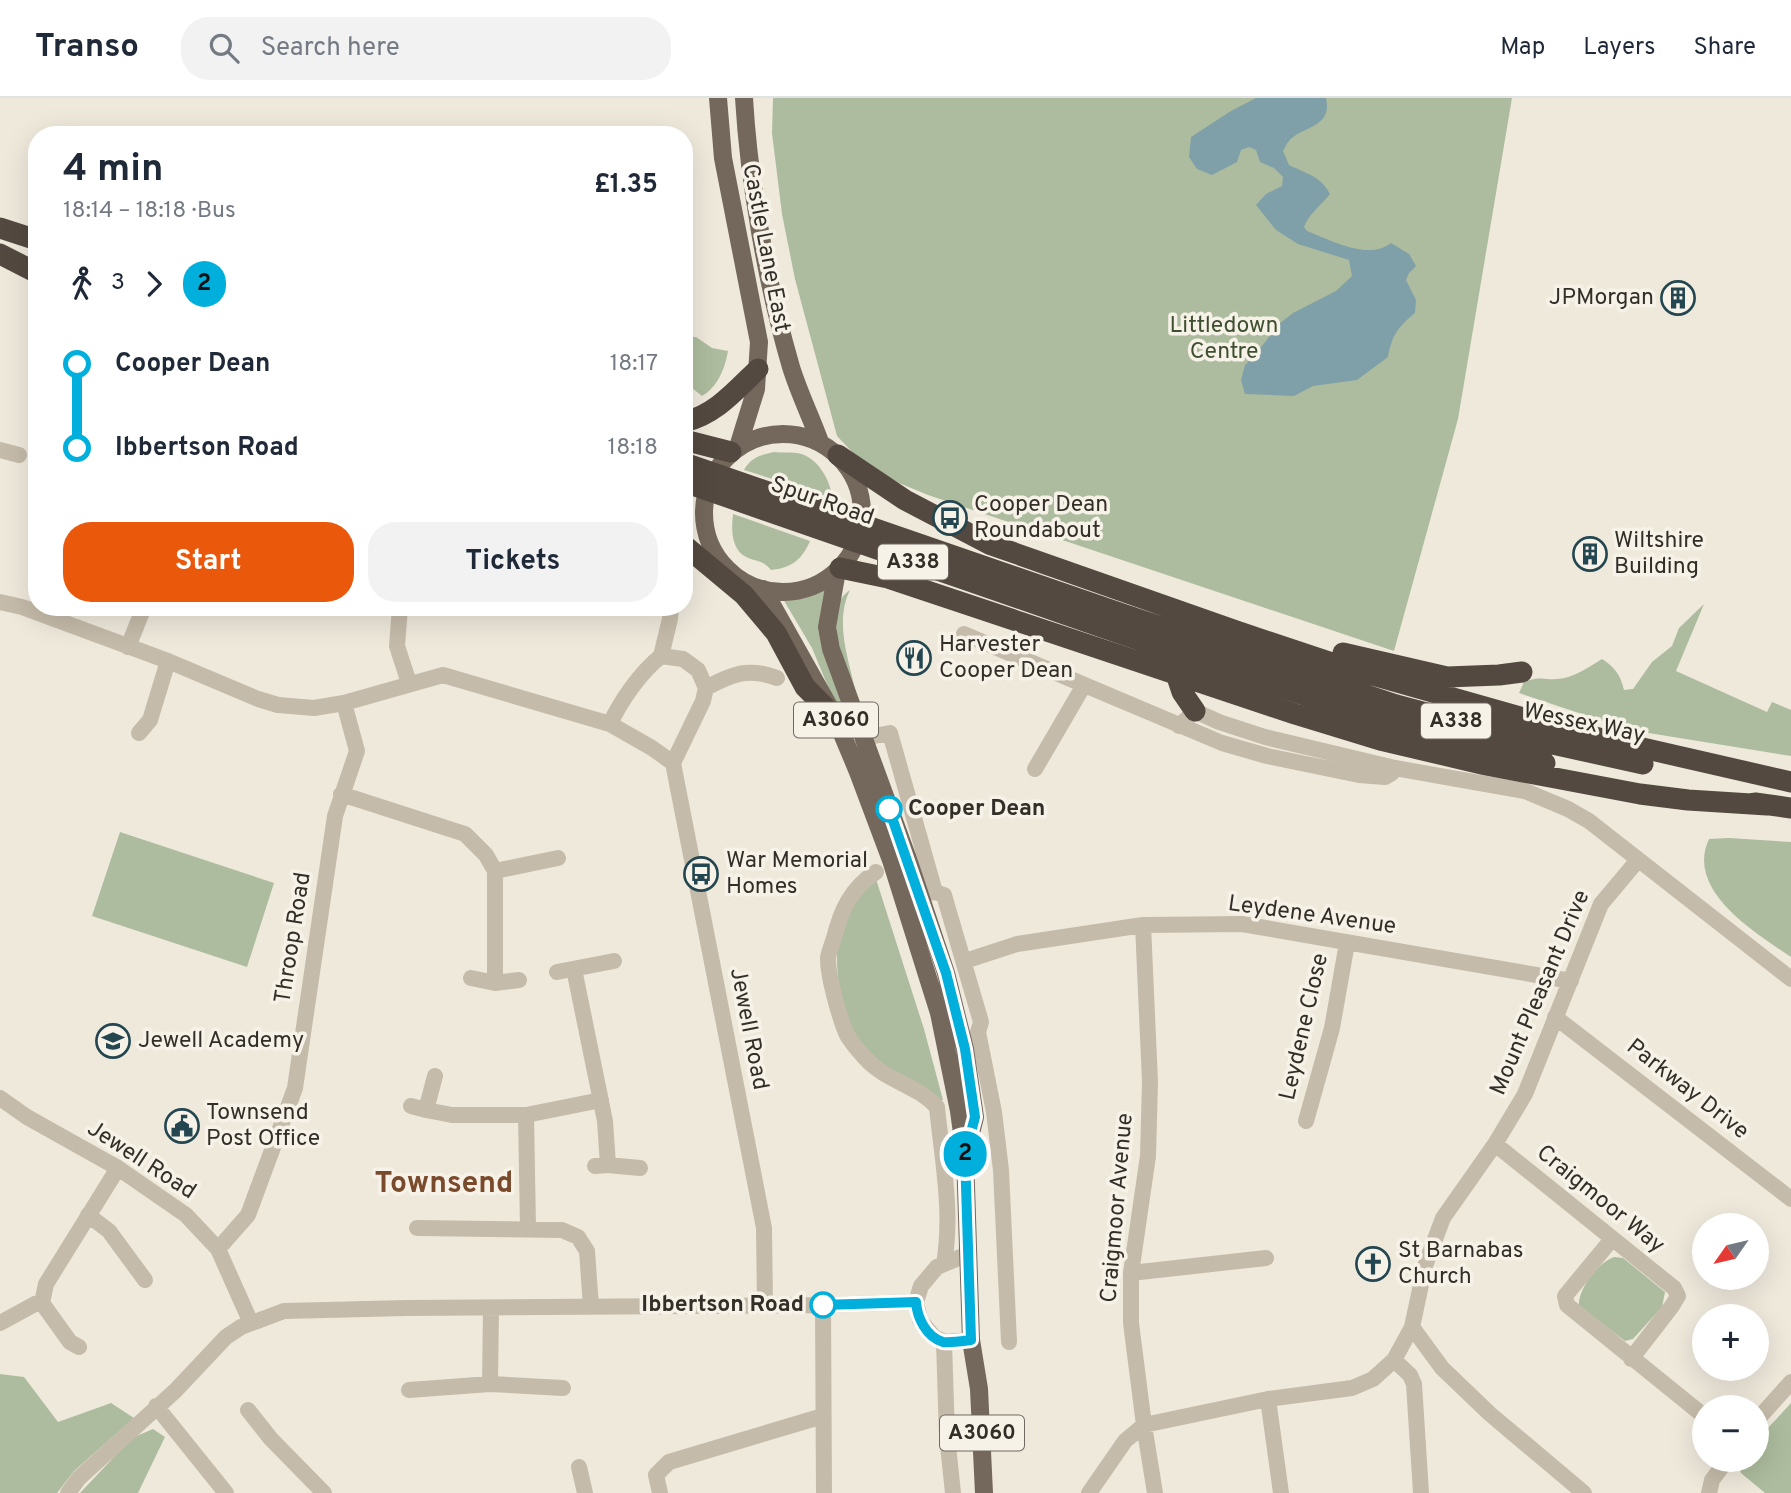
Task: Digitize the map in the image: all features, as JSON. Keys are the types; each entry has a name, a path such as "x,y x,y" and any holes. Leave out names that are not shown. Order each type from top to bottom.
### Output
{"highway":[{"path":"0,228 28,237"},
{"path":"0,248 28,258"},
{"path":"0,254 28,268"},
{"path":"693,420 716,408 758,369"},
{"path":"693,442 734,449"},
{"path":"838,456 905,500 989,544 1136,607 1237,627 1447,677 1499,675 1522,671"},
{"name":"Spur Road","path":"693,466 1136,607"},
{"name":"Spur Road","path":"693,485 1142,641"},
{"path":"693,547 723,564"},
{"path":"693,550 744,595 776,633 805,687 835,717"},
{"path":"838,570 888,578 1380,740 1486,765 1640,794 1767,805"},
{"name":"Wessex Way","path":"1136,607 1356,693 1489,730 1647,765 1791,784"},
{"name":"Wessex Way","path":"1142,641 1289,691 1458,742 1618,778 1791,808"},
{"path":"1176,674 1182,692 1195,711"}],"main road":[{"name":"Castle Lane East","path":"718,98 723,158 760,342 756,389 734,449"},
{"name":"Castle Lane East","path":"744,98 750,154 773,297 792,369 820,442"},
{"path":"778,433 800,435 820,442 838,456 853,475 861,499 862,524 857,543 838,570 810,587 795,591 763,589 741,580 723,564 711,547 705,527 704,506 708,486 717,467 734,449 757,437 778,433"},
{"name":"A3060","path":"838,570 827,626 831,649 863,738 927,893 946,973 970,1034 975,1117 965,1155"},
{"name":"A3060","path":"763,589 835,717 891,860 939,1013 965,1155 971,1340 979,1390 984,1493"},
{"path":"927,893 914,905 939,984 939,1013"}],"street":[{"path":"0,450 19,455"},
{"path":"0,602 28,609"},
{"path":"46,616 278,705 314,708 344,703 443,675 610,724 673,763 703,701 706,688 698,670 691,664 683,659 662,656"},
{"path":"128,647 140,616"},
{"path":"399,616 397,646 409,683"},
{"path":"610,724 645,673 662,656 670,616"},
{"path":"964,634 1222,743 1314,767 1385,777 1392,774 1395,768"},
{"path":"139,733 150,720 168,661"},
{"path":"706,688 741,672 762,672 777,678"},
{"path":"1035,768 1084,685"},
{"name":"Throop Road","path":"218,1249 248,1215 295,1088 335,816 357,751 344,703"},
{"path":"1179,726 1195,711 1265,737 1395,768 1525,791 1589,821 1791,979"},
{"path":"863,738 890,733 927,893 944,895 981,1022 970,1034 994,1112 1002,1170 1009,1342"},
{"name":"Jewell Road","path":"673,763 764,1228 765,1305"},
{"path":"341,794 465,834 486,855 495,872 495,983"},
{"path":"495,872 558,858"},
{"name":"Mount Pleasant Drive","path":"1144,1425 1268,1399 1338,1392 1364,1384 1394,1360 1412,1327 1424,1266 1443,1218 1495,1144 1525,1094 1601,904 1638,860"},
{"path":"876,872 861,881 846,901 828,959 835,998 847,1035 867,1060 883,1074 927,1096 937,1107 948,1200 944,1264"},
{"name":"Leydene Avenue","path":"965,961 1017,944 1143,925 1242,924 1571,981"},
{"name":"Craigmoor Avenue","path":"1143,925 1150,1082 1148,1156 1131,1273 1131,1323 1155,1493"},
{"name":"Leydene Close","path":"1306,1121 1332,1028 1347,943"},
{"path":"557,972 614,961"},
{"path":"574,969 605,1121 602,1166 640,1168"},
{"path":"471,978 495,983 519,980"},
{"name":"Parkway Drive","path":"1555,1017 1791,1199"},
{"path":"435,1076 419,1108 452,1115 526,1115 601,1100"},
{"name":"Jewell Road","path":"1,1100 118,1168 186,1215 218,1249 259,1320"},
{"path":"937,1107 959,1111"},
{"path":"526,1115 528,1228"},
{"name":"Craigmoor Way","path":"1495,1144 1674,1288 1678,1296 1672,1306 1631,1359"},
{"path":"42,1303 50,1275 118,1168"},
{"path":"88,1215 109,1231 145,1280"},
{"path":"417,1228 528,1228 562,1230 578,1237 587,1251 591,1307"},
{"path":"1612,1239 1566,1296 1566,1303 1570,1310 1692,1407"},
{"path":"968,1254 944,1264 928,1276 921,1286 916,1302 920,1320 934,1337 944,1342 971,1340"},
{"path":"1131,1273 1266,1258"},
{"path":"68,1493 79,1478 175,1391 226,1336 259,1320 297,1310 916,1302"},
{"path":"0,1323 35,1304 42,1303"},
{"path":"42,1303 70,1342 79,1347"},
{"path":"823,1305 824,1493"},
{"path":"490,1384 491,1308"},
{"path":"1412,1327 1442,1368 1490,1415 1584,1493"},
{"path":"944,1342 947,1436 953,1493"},
{"path":"1394,1360 1410,1375 1413,1384 1421,1493"},
{"path":"1769,1407 1791,1382"},
{"path":"410,1390 490,1384 563,1388"},
{"path":"1268,1399 1281,1493"},
{"path":"156,1406 226,1493"},
{"path":"248,1410 271,1439 324,1493"},
{"path":"660,1493 656,1475 669,1462 823,1416"},
{"path":"1089,1493 1125,1441 1144,1425"},
{"path":"579,1467 585,1493"},
{"path":"1709,1493 1712,1480 1718,1472"}],"green space":[{"name":"Littledown Centre","path":"773,98 1512,98 1458,419 1394,651 928,495 870,471 837,436 795,279 782,214 772,133"},
{"path":"693,337 712,348 728,351 720,376 702,396 693,389"},
{"path":"774,452 797,453 811,459 826,477 832,498 744,470 753,459"},
{"path":"733,514 810,541 795,562 771,570 739,552 734,541"},
{"path":"830,587 821,610 820,628 847,715 841,718 812,648 783,599 810,595"},
{"path":"850,590 845,603 843,628 856,693 842,654 836,625 841,599"},
{"path":"1704,604 1676,671 1767,712 1772,702 1791,710 1791,756 1630,730 1519,693 1524,682 1568,677 1602,659 1617,672 1624,690 1633,689 1652,662 1672,646 1679,628"},
{"path":"120,832 274,883 247,967 92,916"},
{"path":"1709,839 1791,842 1791,957 1727,908 1706,875 1704,858"},
{"path":"875,876 924,1029 943,1100 937,1100 888,1068 863,1045 847,1018 837,964 840,930 848,911"},
{"path":"1614,1257 1623,1258 1665,1292 1662,1307 1633,1339 1625,1341 1579,1306 1582,1292 1590,1277"},
{"path":"0,1374 24,1377 58,1422 111,1403 134,1418 74,1471 57,1493 0,1493"},
{"path":"1791,1403 1791,1493 1765,1493 1741,1473 1769,1472 1769,1427"},
{"path":"153,1429 165,1437 138,1493 80,1493 132,1438"}],"water":[{"path":"1256,98 1326,98 1327,108 1321,121 1295,136 1283,151 1289,165 1317,179 1330,194 1306,222 1304,227 1307,231 1361,249 1382,248 1391,243 1409,254 1416,266 1406,280 1416,300 1415,313 1397,332 1388,357 1357,380 1313,386 1294,396 1245,394 1241,380 1245,365 1279,324 1293,313 1336,291 1352,276 1349,260 1298,244 1276,230 1256,205 1266,194 1282,186 1283,177 1274,168 1260,162 1256,150 1249,147 1241,150 1237,162 1212,175 1197,169 1189,157 1191,137"}],"bus line":[{"name":"2","path":"823,1305 916,1302 920,1320 934,1337 944,1342 971,1340 965,1155 975,1117 965,1049 946,973 889,809"}],"place":[{"name":"JPMorgan","path":"1678,298"},
{"name":"Cooper Dean Roundabout","path":"950,518"},
{"name":"Wiltshire Building","path":"1590,554"},
{"name":"Harvester Cooper Dean","path":"914,658"},
{"name":"Cooper Dean","path":"889,809"},
{"name":"War Memorial Homes","path":"701,874"},
{"name":"Jewell Academy","path":"113,1041"},
{"name":"Townsend Post Office","path":"182,1126"},
{"name":"St Barnabas Church","path":"1373,1264"},
{"name":"Ibbertson Road","path":"823,1305"}],"district":[{"name":"Townsend","path":"444,1184"}]}
